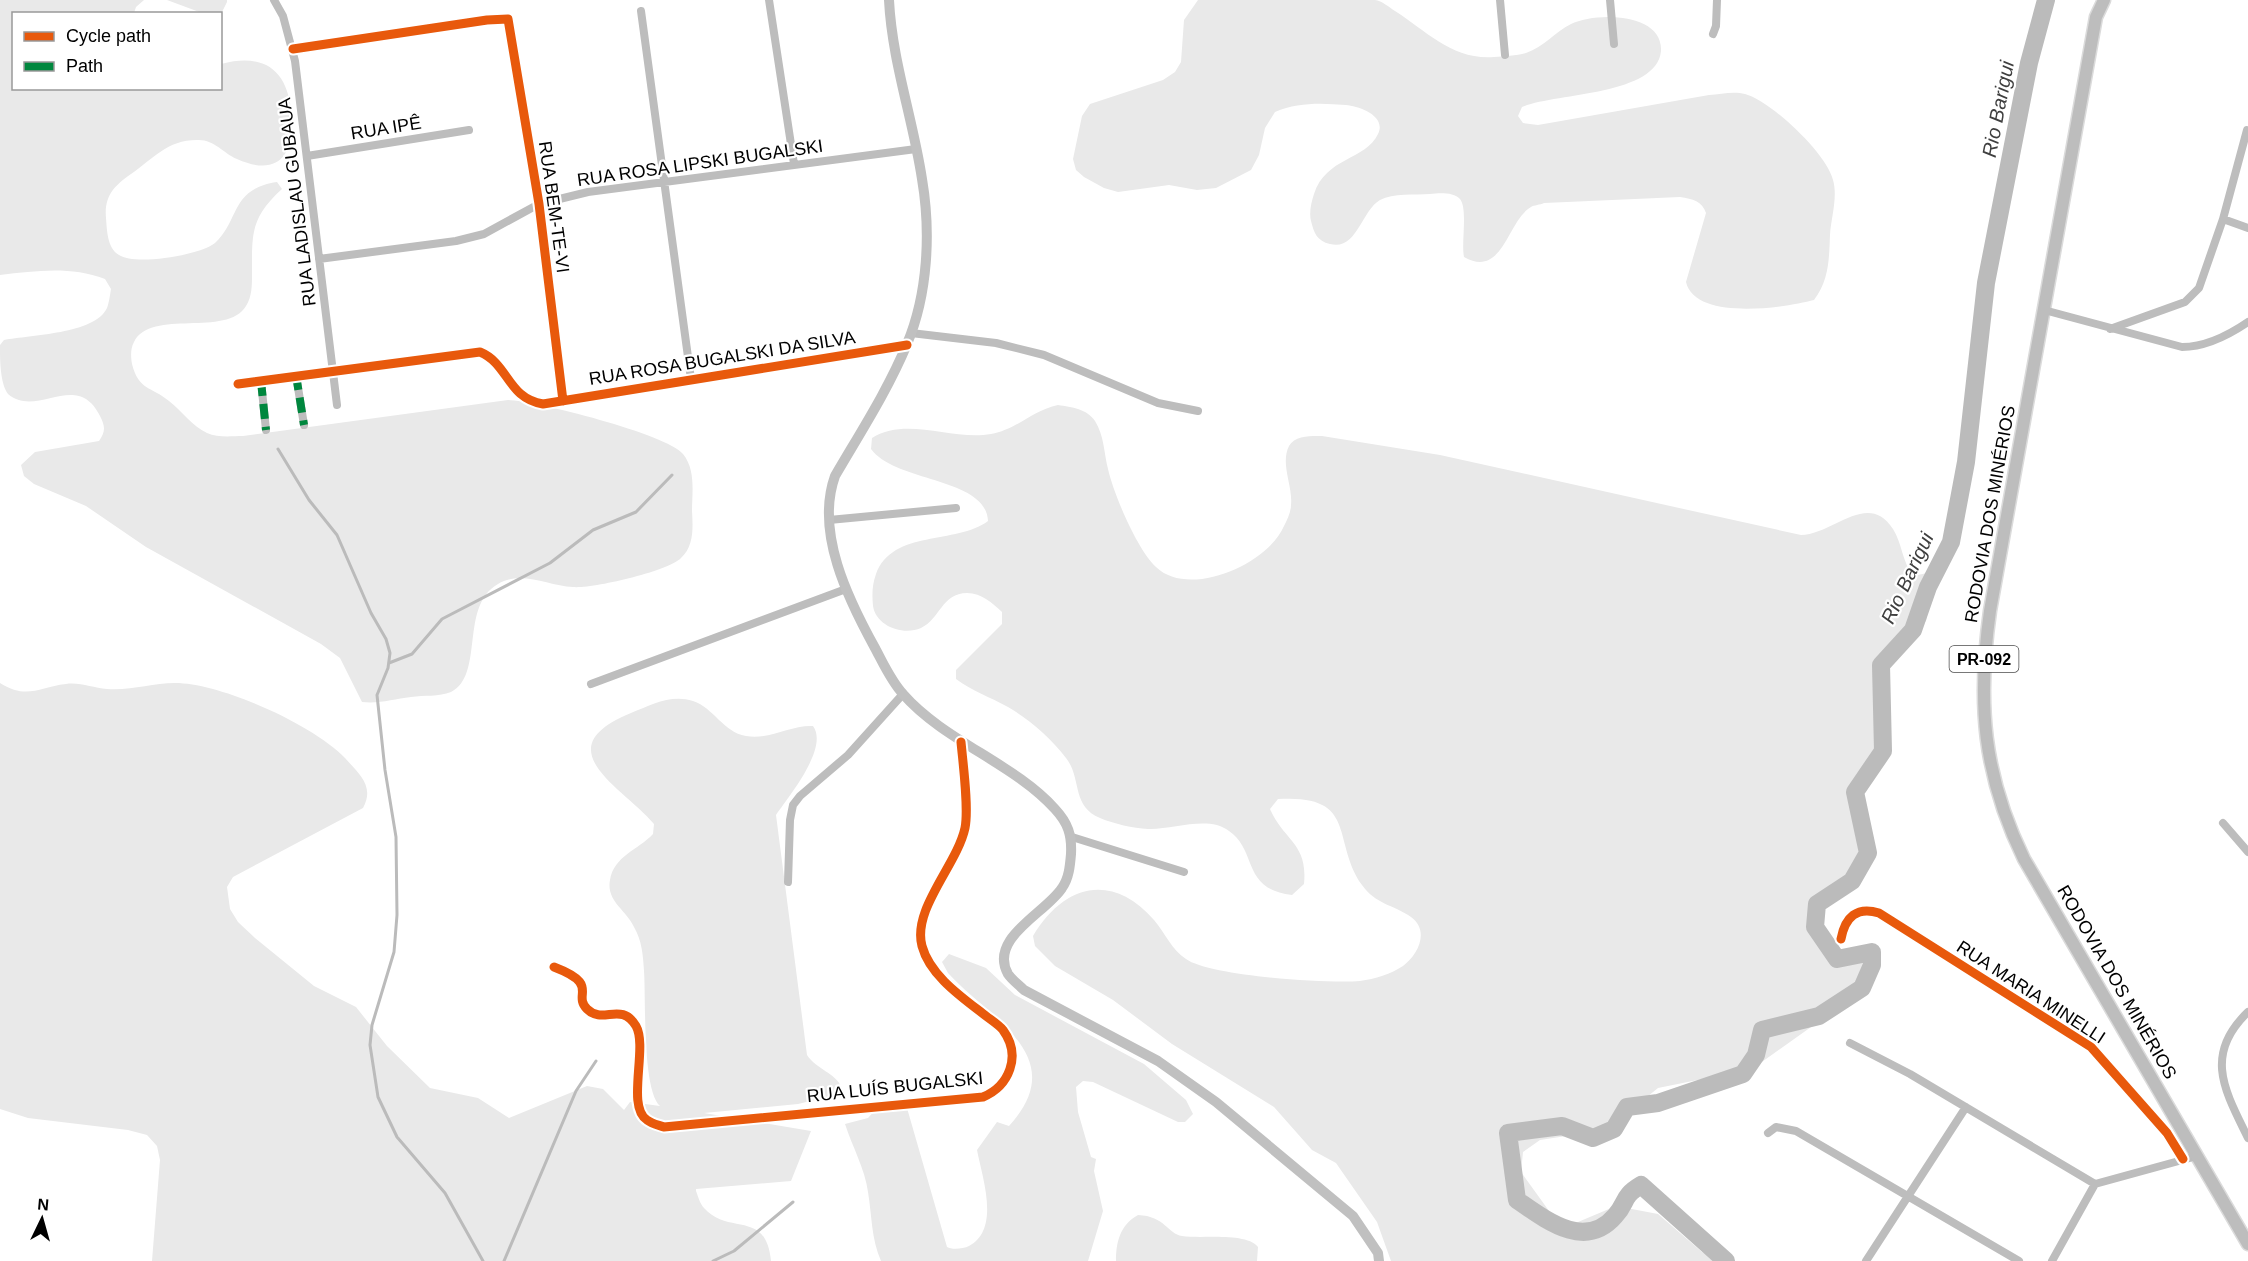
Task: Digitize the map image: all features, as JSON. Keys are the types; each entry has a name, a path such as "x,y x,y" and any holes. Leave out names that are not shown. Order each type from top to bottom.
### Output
{"main road":[{"path":"889,0 897,59 926,210 926,266 907,345 835,476 830,491 829,520 846,589 874,647 903,694 961,742 1037,792 1054,808 1072,837 1068,878 1061,890 1007,944 1004,960 1008,975 1024,990 1158,1061 1216,1102 1353,1216 1378,1253 1379,1261"},
{"name":"RODOVIA DOS MINÉRIOS","path":"2093,0 2096,17"},
{"name":"RODOVIA DOS MINÉRIOS","path":"2104,0 2096,17 1985,651 1983,708 1990,767 1999,802 2024,859 2248,1244"}],"street":[{"name":"RUA LADISLAU GUBAUA","path":"274,0 283,16 292,49 337,405"},
{"path":"769,0 794,164"},
{"path":"1500,0 1505,55"},
{"path":"1610,0 1614,44"},
{"path":"1713,34 1716,26 1717,0"},
{"path":"642,11 691,379"},
{"name":"RUA BEM-TE-VI","path":"292,49 487,20 508,19 539,204 563,401"},
{"name":"RUA IPÊ","path":"307,156 469,130"},
{"path":"2110,329 2185,302 2192,297 2204,279 2247,130"},
{"name":"RUA ROSA LIPSKI BUGALSKI","path":"319,258 456,241 484,234 539,204 588,192 916,149"},
{"path":"2223,219 2248,228"},
{"path":"2044,310 2173,346 2190,347 2220,338 2248,322"},
{"path":"911,333 996,343 1044,355 1158,404 1198,411"},
{"name":"RUA ROSA BUGALSKI DA SILVA","path":"332,370 480,352 492,357 514,389 528,401 543,404 907,345"},
{"path":"238,384 332,370"},
{"path":"296,375 304,425"},
{"path":"261,381 266,430"},
{"path":"829,520 956,508"},
{"path":"591,684 846,589"},
{"path":"788,882 790,819 793,805 800,795 848,755 903,694"},
{"name":"RUA LUÍS BUGALSKI","path":"554,967 580,980 584,987 584,1006 590,1012 601,1016 620,1013 630,1018 638,1028 638,1108 646,1120 664,1127 983,1097 997,1092 1010,1072 1012,1051 1004,1030 936,971 922,947 920,928 926,909 957,853 965,826 961,742"},
{"path":"2223,823 2248,852"},
{"path":"1072,837 1184,872"},
{"name":"RUA MARIA MINELLI","path":"1841,939 1848,919 1856,912 1867,909 1879,913 2091,1047 2167,1133 2183,1159"},
{"path":"2248,1012 2227,1038 2221,1063 2226,1089 2248,1138"},
{"path":"1850,1043 1910,1074 2095,1184"},
{"path":"1866,1261 1966,1107"},
{"path":"1768,1133 1776,1127 1796,1131 2019,1261"},
{"path":"2052,1261 2095,1184 2197,1156"}],"shaded area":[{"path":"0,0 144,0 136,7 134,12 12,12 12,90 222,90 222,64 251,61 273,69 286,88 290,102 292,131 290,143 280,160 263,166 237,159 203,140 177,143 154,157 111,192 106,218 108,238 112,248 119,255 127,258 153,259 183,255 208,247 223,234 243,198 251,191 277,182 282,189 258,218 253,237 251,291 246,306 236,315 223,320 172,324 143,332 134,342 131,353 135,373 142,384 163,396 202,430 211,435 220,436 243,436 508,400 571,412 628,428 672,446 687,460 692,482 693,524 688,548 681,558 662,568 596,585 573,587 516,578 498,584 486,594 479,608 467,671 461,683 451,692 380,702 362,702 340,658 321,644 146,547 86,506 34,484 24,476 21,465 35,452 99,441 104,426 91,403 80,396 68,395 31,401 19,400 8,394 2,378 0,345 4,340 61,332 90,323 100,317 107,308 111,289 105,279 79,272 53,271 0,275"},
{"path":"167,0 227,0 222,12 199,12"},
{"path":"1198,0 1375,0 1385,4 1441,43 1465,54 1479,57 1526,53 1565,27 1582,20 1611,17 1640,22 1659,38 1661,51 1655,66 1642,77 1602,91 1537,102 1522,107 1518,116 1523,123 1538,125 1709,95 1736,93 1756,99 1783,117 1809,143 1829,169 1833,180 1835,200 1823,285 1814,300 1763,308 1723,307 1706,302 1693,294 1686,282 1706,213 1696,201 1680,197 1544,203 1534,206 1523,214 1496,255 1488,260 1477,262 1464,257 1464,210 1460,199 1454,195 1404,195 1385,198 1374,205 1347,242 1339,245 1326,243 1317,236 1310,218 1314,194 1327,173 1365,149 1372,143 1380,128 1379,122 1370,113 1351,106 1310,104 1292,106 1275,112 1265,128 1259,155 1251,170 1216,188 1197,190 1169,185 1118,192 1104,188 1084,177 1076,170 1073,159 1082,116 1090,104 1163,80 1175,72 1181,62 1184,20"},
{"path":"1058,405 1083,411 1095,421 1102,438 1115,493 1127,521 1149,559 1156,567 1170,576 1188,579 1207,578 1226,573 1262,553 1275,540 1289,516 1291,498 1286,460 1289,446 1299,438 1313,436 1440,455 1801,535 1813,533 1862,513 1873,513 1883,518 1893,529 1913,576 1927,573 1938,563 1926,621 1895,651 1887,672 1888,728 1858,798 1867,852 1863,874 1827,897 1821,928 1826,946 1857,952 1866,958 1861,978 1849,1000 1752,1069 1658,1088 1606,1130 1540,1140 1523,1152 1521,1172 1557,1222 1578,1222 1616,1206 1658,1214 1702,1252 1719,1261 1391,1261 1377,1222 1336,1163 1312,1150 1274,1107 1172,1044 1113,1000 1055,966 1035,946 1033,936 1045,918 1074,895 1089,890 1105,890 1122,895 1138,905 1154,920 1173,946 1186,959 1219,970 1270,978 1345,982 1383,976 1403,966 1413,956 1421,936 1417,923 1411,917 1379,900 1362,885 1353,868 1339,824 1332,812 1321,804 1304,799 1278,799 1270,809 1294,843 1302,859 1304,884 1292,895 1276,891 1265,885 1257,877 1238,839 1221,826 1190,824 1158,829 1142,828 1111,822 1091,813 1081,799 1071,766 1047,736 1016,712 956,679 956,670 1002,624 1002,612 986,599 972,593 952,597 933,619 914,630 891,628 879,619 873,606 873,590 876,574 884,560 896,550 910,544 959,533 988,521 983,507 972,496 883,460 871,449 872,438 900,429 976,435 991,434"},
{"path":"0,683 26,692 71,684 116,689 166,683 194,685 217,690 266,708 312,732 331,745 364,781 367,793 363,808 233,877 227,887 230,909 238,922 255,938 314,986 356,1007 387,1046 430,1088 478,1098 509,1118 587,1086 603,1089 624,1110 630,1102 660,1106 654,1097 650,1082 646,1043 643,954 637,932 614,900 610,887 612,872 616,865 653,834 654,824 598,768 591,754 593,740 605,727 631,713 661,701 677,699 700,704 731,730 746,736 763,736 813,726 817,735 812,759 776,815 807,1055 835,1078 842,1088 839,1094 798,1104 704,1113 811,1131 791,1181 696,1189 703,1206 714,1216 754,1229 762,1235 768,1245 771,1261 152,1261 160,1160 157,1146 147,1135 128,1130 28,1118 0,1109"},
{"path":"949,954 986,968 1015,995 1144,1064 1186,1100 1193,1114 1185,1122 1178,1122 1093,1082 1083,1081 1076,1087 1078,1112 1091,1157 1096,1159 1094,1171 1103,1211 1088,1261 881,1261 874,1235 866,1183 845,1124 868,1118 877,1108 888,1108 891,1112 907,1108 947,1247 964,1248 979,1238 987,1215 985,1188 977,1150 997,1122 1009,1126 1026,1102 1032,1080 1029,1060 1018,1041 948,973 942,962"},
{"path":"1138,1215 1154,1218 1177,1235 1234,1238 1252,1242 1258,1247 1257,1261 1116,1261 1120,1235 1127,1224"}],"waterway":[{"name":"Rio Barigui","path":"1726,1261 1641,1185 1627,1196 1615,1216 1603,1226 1591,1231 1578,1232 1566,1229 1540,1216 1517,1200 1508,1133 1562,1126 1593,1138 1614,1129 1627,1107 1658,1103 1743,1074 1756,1055 1762,1030 1819,1016 1862,988 1872,965 1872,952 1837,959 1815,927 1817,904 1852,881 1868,853 1855,792 1883,751 1881,665 1913,630 1928,587 1951,542 1966,462 1986,283 2029,63 2046,0"},
{"path":"278,449 309,500 337,535 371,613 386,639 390,653 388,668 377,695 385,770 396,837 397,915 394,952 372,1025 370,1045 378,1097 397,1137 445,1193 483,1261"},
{"path":"389,663 412,654 442,619 550,563 593,530 636,512 672,475"},
{"path":"504,1261 576,1091 596,1061"},
{"path":"713,1261 734,1251 793,1202"}],"marked path":[{"path":"296,375 304,425"},
{"path":"261,381 266,430"}],"cycle path":[{"path":"293,49 487,20 508,19 539,204 563,401"},
{"path":"238,384 480,352 497,364 522,395 531,401 543,404 907,345"},
{"path":"554,967 568,973 581,984 583,1004 587,1009 599,1015 624,1015 636,1026 640,1048 638,1103 641,1113 647,1120 664,1127 983,1097 1000,1086 1006,1078 1012,1060 1009,1040 999,1026 940,977 926,957 921,932 923,917 929,902 954,857 965,828 966,798 961,742"},
{"path":"1841,939 1853,915 1864,911 1879,913 2091,1047 2167,1133 2183,1159"}]}
